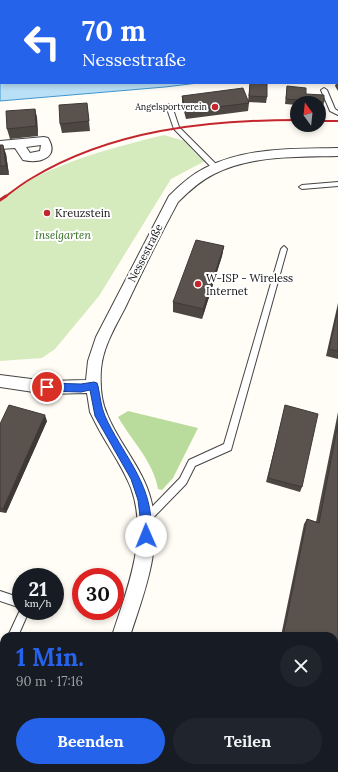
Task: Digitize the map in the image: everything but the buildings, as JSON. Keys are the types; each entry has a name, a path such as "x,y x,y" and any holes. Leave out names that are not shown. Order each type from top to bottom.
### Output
{"street":[{"path":"0,145 18,143"},
{"name":"Nessestraße","path":"122,632 139,580 146,536 146,519 143,500 135,477 100,416 94,386 94,368 98,350 112,316 173,199 184,186 196,177 216,167 268,154 338,152"},
{"path":"0,381 18,385 47,387 81,388 94,386"}],"lane":[{"path":"324,90 332,110 338,113"},
{"path":"169,106 176,128 216,167"},
{"path":"302,187 338,184"},
{"path":"146,519 183,481 192,463 228,448 284,249"},
{"path":"0,596 12,600"},
{"path":"16,632 20,620"}],"green space":[{"name":"Inselgarten","path":"164,135 185,141 196,154 205,161 171,179 99,296 55,349 42,358 0,361 0,198 39,176 79,159 120,146"},
{"path":"128,411 198,428 173,478 162,490 158,489 152,469 147,460 118,417"}],"water":[{"path":"0,84 190,84 165,87 0,101"}],"railway":[{"path":"5,197 29,180 63,162 94,149 127,139 160,131 228,122 290,120"},
{"path":"326,121 338,121"},
{"path":"0,200 6,196"}],"place":[{"name":"Angelsportverein","path":"215,107"},
{"name":"Kreuzstein","path":"47,213"},
{"name":"W-ISP - Wireless Internet","path":"198,284"}],"route":[{"path":"47,387 81,388 94,386 100,416 135,477 143,500 146,519 146,536"}]}
